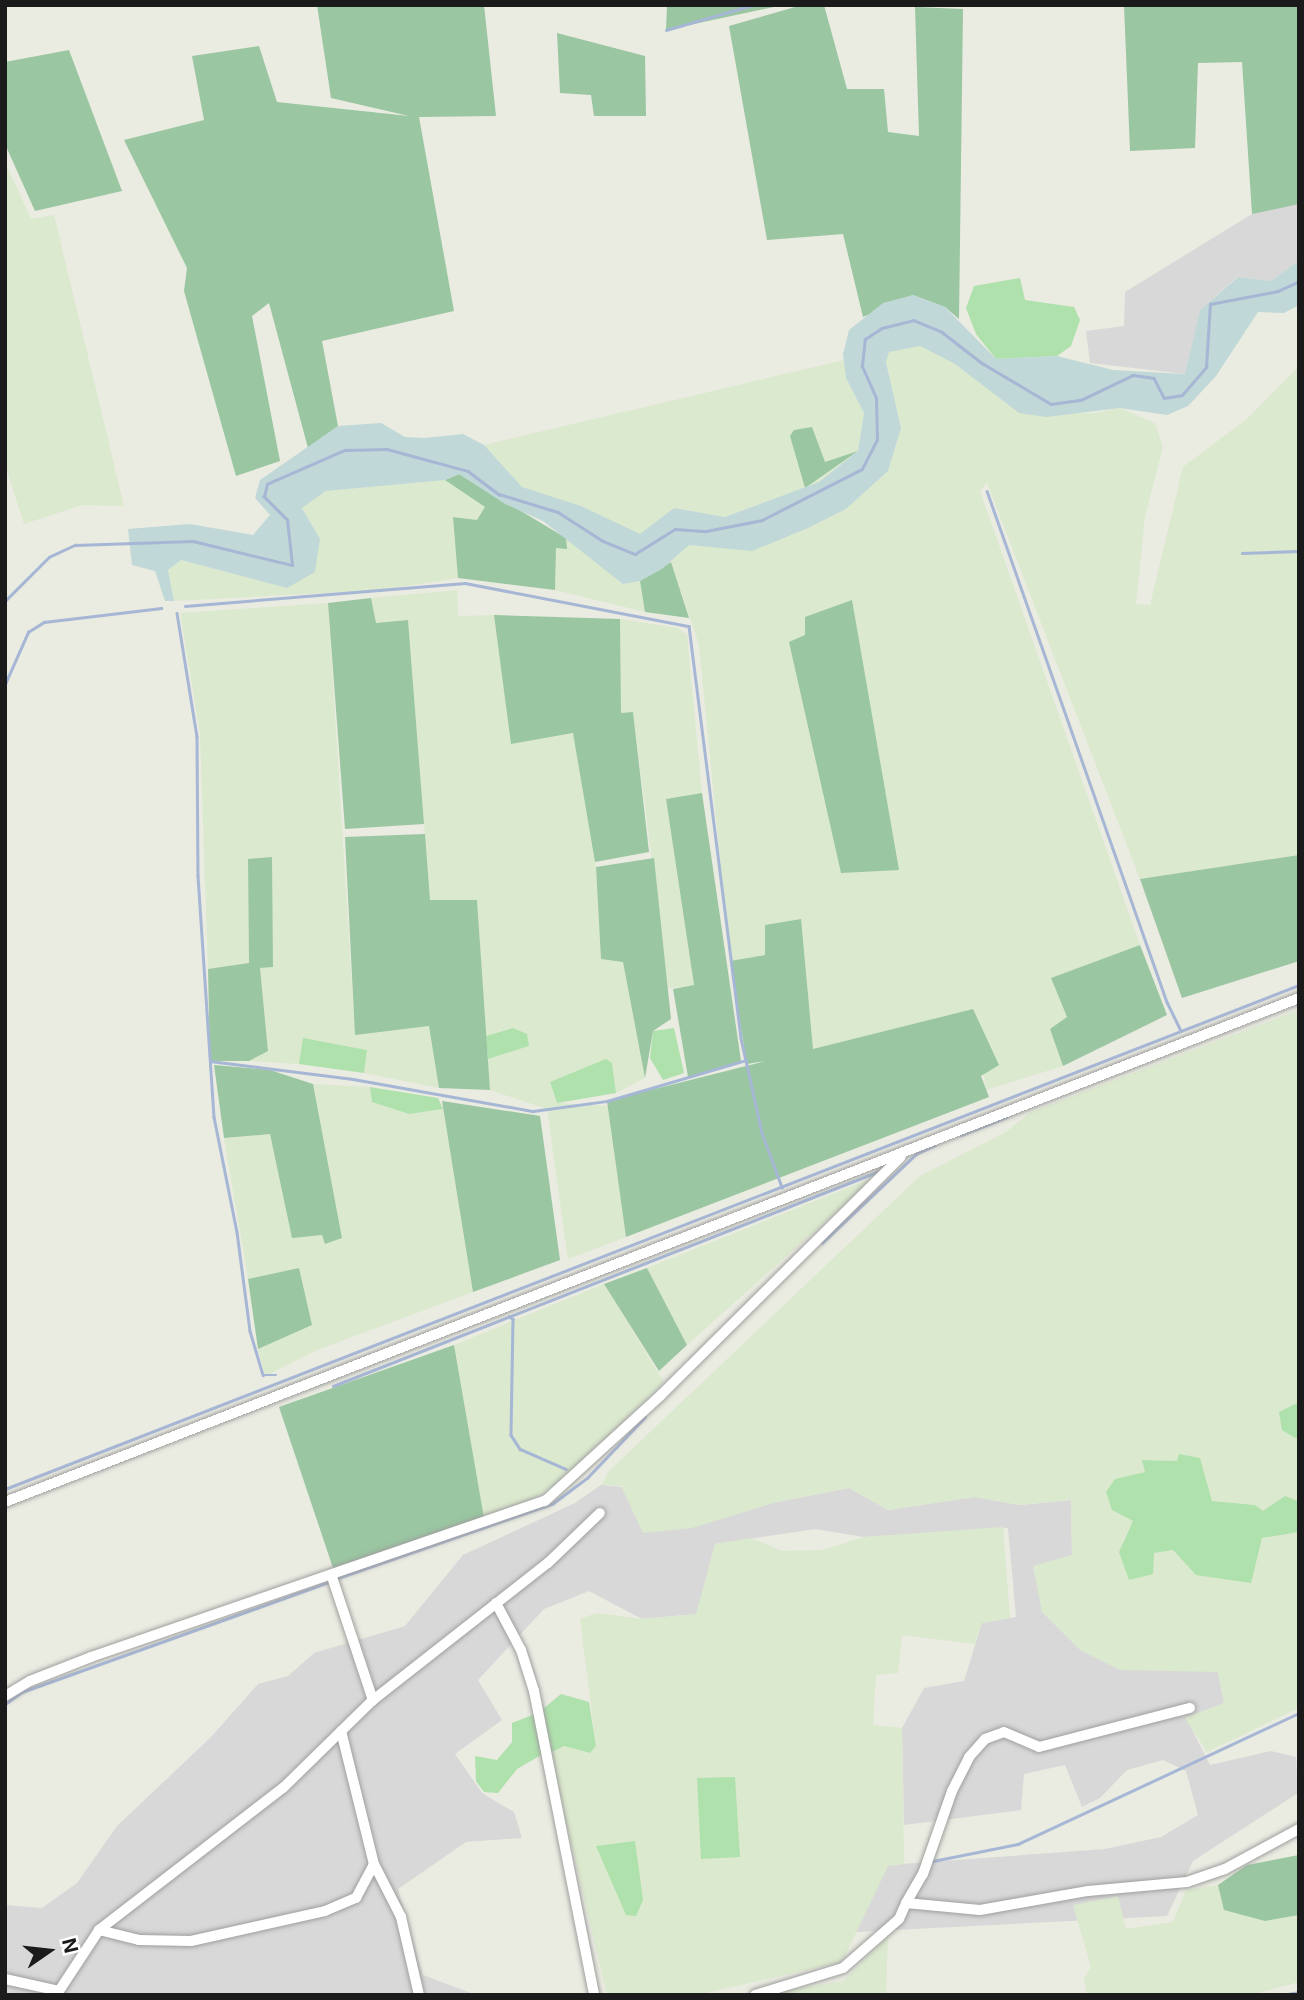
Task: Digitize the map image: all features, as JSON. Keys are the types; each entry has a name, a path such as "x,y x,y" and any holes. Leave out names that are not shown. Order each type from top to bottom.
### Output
{"street":[{"path":"5,1502 1299,998"},
{"path":"5,1696 91,1657 513,1514 560,1491 909,1151"},
{"path":"59,1991 99,1930 283,1788 373,1700 548,1563 600,1513"},
{"path":"332,1577 373,1700"},
{"path":"496,1603 521,1650 534,1691 594,1995"},
{"path":"755,1995 843,1968 899,1919 923,1874 952,1791 969,1757 985,1739 1004,1732 1039,1746 1190,1708"},
{"path":"341,1731 374,1864 401,1917 419,1995"},
{"path":"906,1903 980,1910 1088,1891 1187,1882 1226,1869 1299,1829"},
{"path":"99,1930 139,1940 191,1941 325,1911 355,1898 374,1864"},
{"path":"5,1979 70,1995"}],"shaded area":[{"path":"1299,200 1299,260 1271,281 1237,277 1200,310 1186,374 1090,363 1086,331 1124,326 1125,292 1252,214"},
{"path":"1299,260 1299,305 1284,313 1258,312 1216,376 1188,406 1167,415 1120,408 1046,417 1019,413 955,364 920,346 889,352 886,362 901,428 888,471 846,509 808,528 752,551 689,545 662,569 640,581 623,584 543,521 505,504 459,474 445,480 326,491 302,508 320,539 315,572 287,588 181,560 168,570 174,601 165,601 155,571 132,565 128,529 190,524 253,535 270,515 255,498 260,480 338,426 381,423 405,437 463,434 484,445 522,487 581,506 640,534 674,508 725,517 819,482 858,451 864,413 846,378 843,354 849,330 883,303 913,295 945,307 996,359 1057,356 1113,370 1185,374 1200,310 1238,277 1271,281"},
{"path":"601,1485 777,1502 849,1488 888,1510 975,1497 1020,1505 1071,1500 1072,1555 1166,1671 1218,1671 1224,1703 1186,1718 1210,1765 1271,1751 1296,1757 1298,1793 1193,1861 1167,1916 855,1932 888,1865 1105,1849 1161,1837 1198,1815 1186,1771 1163,1760 1127,1770 1100,1798 1082,1807 1065,1765 1024,1774 1021,1810 904,1825 902,1728 924,1688 964,1681 982,1623 1016,1617 1008,1528 864,1537 815,1529 715,1544 697,1614 642,1619 589,1591 544,1609 478,1680 502,1720 455,1754 482,1793 514,1812 522,1838 466,1842 398,1889 423,1975 476,1995 5,1995 5,1905 42,1908 77,1883 117,1826 211,1737 258,1684 288,1676 314,1653 405,1626 463,1555 575,1503"}],"green space":[{"path":"317,5 484,5 496,116 419,117 454,311 322,341 338,426 308,448 269,303 252,316 280,461 236,476 184,291 187,268 124,140 204,120 192,56 259,46 277,102 409,116 331,98"},
{"path":"667,5 783,5 666,30"},
{"path":"802,5 824,5 847,89 884,89 888,132 919,136 915,7 963,9 959,319 945,307 913,295 863,317 843,234 767,240 729,26"},
{"path":"1124,5 1299,5 1299,204 1252,214 1242,62 1198,63 1195,148 1130,151"},
{"path":"557,33 645,56 646,116 594,116 591,95 560,93"},
{"path":"69,50 122,191 35,211 5,144 5,62"},
{"path":"5,162 31,219 54,215 124,506 82,505 24,524 5,465"},
{"path":"1020,278 1025,300 1074,307 1080,320 1071,346 1057,356 996,359 976,334 966,308 974,286"},
{"path":"920,346 955,364 1019,413 1095,413 1120,408 1155,423 1163,447 1145,516 1136,604 1150,605 1183,467 1248,418 1299,366 1299,855 1140,879 987,483 980,491 1140,945 1051,978 1067,1018 1050,1029 1063,1066 986,1090 973,1009 813,1049 800,920 765,955 730,961 699,645 671,562 689,545 808,528 846,509 888,471 901,428 886,361 889,352"},
{"path":"844,360 846,378 864,413 858,451 819,482 725,517 674,508 641,534 522,487 484,445"},
{"path":"812,427 825,462 858,451 805,488 790,436 794,430"},
{"path":"459,474 566,538 567,549 556,548 555,590 458,578 453,517 477,520 485,507 445,480"},
{"path":"445,480 485,507 478,520 453,517 458,578 381,590 174,601 168,570 181,560 287,588 320,539 302,507 326,491"},
{"path":"566,538 623,584 640,581 645,612 555,590 556,547 567,548"},
{"path":"671,562 689,618 645,612 640,581"},
{"path":"457,590 458,616 494,615 511,744 574,733 596,867 601,958 623,962 645,1078 616,1093 612,1063 550,1082 557,1103 608,1106 626,1237 568,1259 547,1109 490,1090 488,1059 529,1046 513,1028 486,1036 477,900 430,900 408,620 376,623 371,598"},
{"path":"371,598 376,623 408,620 424,824 345,829 328,603"},
{"path":"852,600 899,870 841,873 789,642 805,635 805,617"},
{"path":"328,603 355,1034 430,1026 439,1088 364,1073 366,1050 303,1039 299,1064 249,1061 268,1050 260,968 272,967 248,859 249,964 208,969 200,734 180,613"},
{"path":"494,615 620,619 621,713 633,712 649,852 595,862 573,733 511,744"},
{"path":"620,619 678,628 687,635 702,793 666,799 694,986 668,988 633,712 621,713"},
{"path":"702,793 741,1061 688,1077 673,989 694,985 666,799"},
{"path":"425,834 430,900 477,900 490,1090 439,1088 429,1026 355,1035 345,837"},
{"path":"1299,855 1299,961 1182,998 1140,879"},
{"path":"272,857 273,967 260,968 268,1051 249,1061 210,1061 208,969 249,963 248,859"},
{"path":"654,858 671,1019 653,1031 645,1078 623,962 601,959 596,867"},
{"path":"801,919 813,1049 973,1009 999,1065 981,1076 989,1097 626,1237 607,1101 766,1061 747,1064 730,961 765,955 765,925"},
{"path":"1140,945 1167,1015 1063,1066 1050,1029 1067,1017 1051,978"},
{"path":"1299,1010 1299,1402 1279,1412 1299,1438 1299,1502 1285,1497 1263,1511 1255,1505 1212,1501 1200,1459 1179,1455 1177,1461 1143,1460 1145,1472 1115,1479 1112,1510 1133,1521 1123,1541 1154,1553 1173,1550 1196,1575 1262,1538 1299,1532 1299,1708 1207,1752 1185,1718 1224,1703 1218,1672 1120,1670 1080,1650 1042,1612 1033,1566 1072,1555 1071,1500 1020,1505 975,1497 888,1510 849,1488 777,1502 692,1528 643,1533 621,1486 602,1485 608,1472 920,1176 1006,1132 1029,1113"},
{"path":"513,1028 527,1034 529,1046 488,1059 486,1036"},
{"path":"674,1028 684,1073 663,1080 650,1058 653,1031"},
{"path":"303,1038 367,1050 364,1073 299,1064"},
{"path":"606,1059 612,1063 616,1093 557,1103 550,1082"},
{"path":"214,1065 270,1070 313,1084 342,1238 325,1244 322,1235 292,1238 270,1134 224,1138"},
{"path":"313,1084 370,1087 372,1102 409,1114 443,1109 473,1292 317,1350 265,1376 258,1349 311,1325 299,1268 248,1279 224,1138 270,1134 292,1237 322,1235 325,1244 342,1238"},
{"path":"370,1087 438,1098 443,1109 409,1114 372,1102"},
{"path":"442,1101 540,1116 560,1260 473,1292"},
{"path":"875,1177 687,1345 647,1268"},
{"path":"299,1268 312,1325 258,1349 248,1279"},
{"path":"647,1268 687,1345 659,1371 604,1284"},
{"path":"604,1284 664,1382 567,1476 535,1498 484,1518 454,1345"},
{"path":"454,1345 484,1518 333,1568 279,1407"},
{"path":"1299,1402 1299,1438 1295,1438 1282,1430 1279,1412"},
{"path":"1179,1454 1200,1458 1212,1501 1255,1505 1263,1511 1285,1496 1298,1501 1299,1532 1262,1538 1251,1583 1196,1575 1173,1550 1154,1553 1153,1574 1129,1580 1119,1552 1133,1521 1112,1510 1106,1492 1115,1479 1145,1472 1142,1460 1177,1461"},
{"path":"1003,1527 1010,1618 982,1623 975,1644 902,1635 898,1673 876,1675 873,1725 902,1728 904,1864 888,1866 842,1962 697,1995 607,1995 550,1753 564,1746 589,1753 596,1746 580,1619 597,1613 642,1619 696,1614 715,1544 751,1538 782,1551 823,1550 864,1537"},
{"path":"561,1694 589,1702 596,1746 590,1753 564,1746 550,1753 543,1709"},
{"path":"535,1714 543,1754 517,1769 498,1793 484,1792 476,1781 475,1756 497,1760 512,1742 512,1723"},
{"path":"735,1777 740,1857 701,1859 697,1778"},
{"path":"635,1841 643,1900 636,1916 626,1915 596,1846"},
{"path":"1299,1855 1299,1915 1265,1921 1224,1910 1218,1885 1247,1865"},
{"path":"1218,1885 1225,1910 1265,1921 1299,1915 1299,1982 1250,1995 1087,1995 1084,1978 1091,1967 1073,1905 1118,1896 1126,1929 1173,1922 1186,1890"},
{"path":"888,1936 886,1995 755,1995 843,1981"}],"waterway":[{"path":"666,30 753,5"},
{"path":"5,601 49,557 75,545 193,541 292,565 287,520 264,497 267,484 345,450 387,449 468,471 499,494 558,512 603,541 635,554 675,529 706,531 762,520 862,469 877,440 876,398 862,366 865,339 882,328 913,320 942,332 982,363 1051,404 1081,400 1133,375 1154,378 1164,398 1182,395 1206,367 1210,304 1278,291 1299,281"},
{"path":"987,491 1167,1002 1181,1031"},
{"path":"1242,553 1299,551"},
{"path":"185,606 465,583 689,626 741,1038 762,1133 782,1187"},
{"path":"5,684 28,632 44,622 161,608"},
{"path":"177,613 197,736 198,876 214,1117 237,1232 250,1331 263,1375 276,1375"},
{"path":"5,1489 1299,985"},
{"path":"210,1061 353,1079 533,1111 607,1101 746,1060"},
{"path":"961,1135 1007,1117"},
{"path":"822,1243 916,1154 935,1145"},
{"path":"333,1386 882,1170"},
{"path":"509,1316 513,1319 511,1435 520,1449 566,1469"},
{"path":"335,1579 552,1504 587,1478 645,1417"},
{"path":"5,1704 22,1692 329,1582"},
{"path":"933,1861 1018,1844 1299,1713"},
{"path":"1282,1995 1299,1992"}]}
